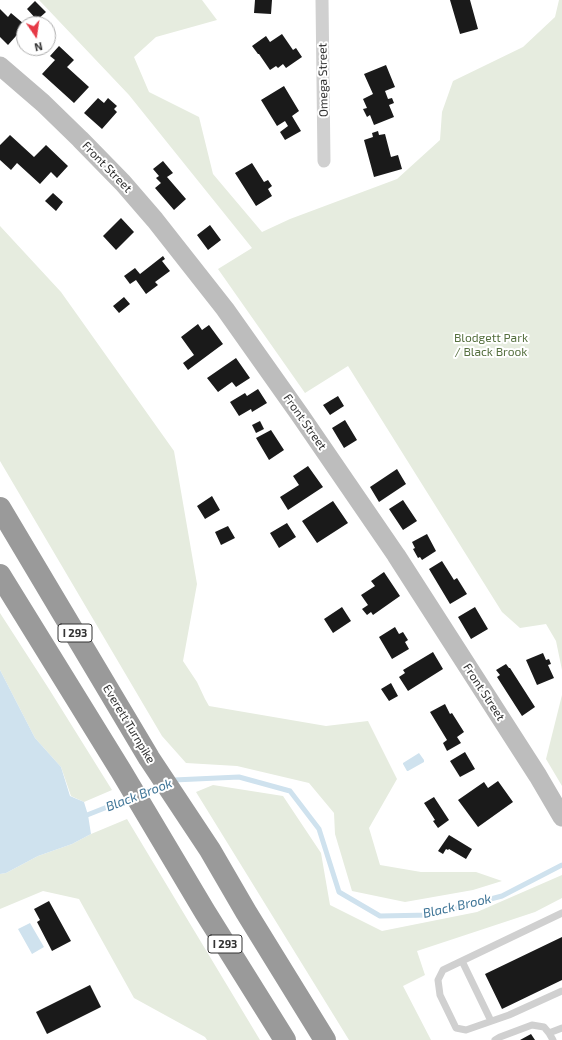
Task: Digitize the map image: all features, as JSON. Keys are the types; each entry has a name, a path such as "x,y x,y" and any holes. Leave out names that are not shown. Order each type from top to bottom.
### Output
{"highway":[{"name":"Everett Turnpike","path":"0,508 149,758 210,850 246,912 325,1040"},
{"name":"I 293","path":"0,575 121,771 205,912 285,1040"}],"main road":[{"name":"Front Street","path":"0,66 43,103 123,183 155,220 224,309 300,414 396,555 530,763 562,816"}],"street":[{"name":"Omega Street","path":"322,0 324,161"}],"lane":[{"path":"562,913 443,970 438,980 440,995 456,1028 466,1030 508,1015 562,991"},
{"path":"462,961 491,1021"},
{"path":"495,1040 532,1025 544,1027 551,1037 562,1028"}],"green space":[{"name":"Blodgett Park / Black Brook","path":"39,0 202,0 217,20 156,37 134,57 149,92 199,117 213,174 262,232 290,219 397,179 440,140 442,112 453,81 523,47 555,17 559,0 562,0 562,670 556,641 546,624 520,628 502,612 348,366 305,393 218,269 252,248 129,95 56,18 56,16 54,16"},
{"path":"0,226 61,292 174,451 197,584 183,661 197,682 209,706 326,726 368,721 397,779 369,828 380,865 421,872 476,872 502,881 473,890 405,902 352,891 335,834 334,813 309,783 237,766 186,763 162,736 0,461"},
{"path":"0,613 112,790 84,802 71,796 61,767 35,738 0,670"},
{"path":"562,695 562,786 546,759"},
{"path":"213,785 283,796 321,853 330,905 382,931 477,912 562,875 562,898 535,912 417,951 425,975 403,986 431,1040 349,1040 196,792"},
{"path":"127,819 260,1040 207,1040 205,1037 134,998 79,899 43,891 0,909 0,874 6,873 38,856 72,844 91,834"}],"water":[{"path":"0,670 35,738 61,767 70,796 84,802 91,834 72,844 38,856 6,873 0,874"},
{"path":"419,753 424,762 407,771 403,763"},
{"path":"30,923 44,947 32,954 18,929"}],"building":[{"path":"255,0 272,0 271,14 254,13"},
{"path":"450,0 470,0 478,29 460,34"},
{"path":"35,1 46,12 42,16 33,16 27,9"},
{"path":"0,9 8,17 11,13 16,17 16,36 8,45 0,37"},
{"path":"282,34 293,50 296,48 302,57 286,68 283,64 278,68 276,66 270,70 252,46 266,36 270,42"},
{"path":"59,46 74,60 67,67 89,87 74,103 42,74 55,60 50,56 56,56 56,49"},
{"path":"386,65 395,87 385,91 388,99 392,98 394,103 389,105 394,117 374,125 370,115 367,117 363,109 367,108 363,99 373,94 364,74"},
{"path":"284,86 299,111 292,116 301,131 285,140 280,132 288,126 285,121 277,126 261,100"},
{"path":"98,98 104,103 108,98 117,106 114,109 117,112 102,129 84,113"},
{"path":"378,131 379,135 385,134 391,157 398,155 402,169 374,177 364,140 373,137 372,133"},
{"path":"10,135 34,157 46,145 68,166 57,178 51,172 40,184 17,163 11,170 0,160 0,145"},
{"path":"163,161 173,173 167,177 186,199 174,210 155,188 161,183 156,178 159,176 153,169"},
{"path":"252,163 264,182 268,180 272,186 268,189 272,196 256,206 235,173"},
{"path":"53,193 63,202 56,211 45,201"},
{"path":"121,218 134,232 116,250 103,236"},
{"path":"210,225 221,240 208,250 197,235"},
{"path":"163,256 165,259 162,261 170,271 155,282 158,285 146,294 136,280 130,284 124,276 135,268 140,274"},
{"path":"124,297 130,304 119,313 113,306"},
{"path":"198,324 202,330 209,325 223,344 188,370 183,363 194,355 181,337"},
{"path":"236,358 250,378 236,387 232,382 218,392 207,378"},
{"path":"258,389 267,403 252,412 251,409 239,416 230,402 245,393 247,396"},
{"path":"338,396 344,406 330,415 323,405"},
{"path":"345,420 357,440 344,448 332,428"},
{"path":"260,421 264,429 256,433 252,425"},
{"path":"271,430 284,450 269,460 256,438"},
{"path":"308,466 323,487 288,510 280,497 299,485 293,476"},
{"path":"397,469 406,484 379,502 370,487"},
{"path":"212,496 220,510 205,519 197,506"},
{"path":"403,500 417,521 403,530 389,509"},
{"path":"333,501 348,523 317,543 302,521"},
{"path":"287,523 296,537 279,548 270,533"},
{"path":"228,526 235,538 221,545 215,532"},
{"path":"427,534 436,551 422,560 420,557 418,558 413,549 415,548 412,542"},
{"path":"442,561 454,580 457,578 467,594 450,604 429,569"},
{"path":"384,572 400,596 373,615 371,612 367,615 362,609 368,605 361,595 375,586 371,581"},
{"path":"342,607 351,621 333,633 324,619"},
{"path":"475,607 488,629 471,639 458,617"},
{"path":"395,627 399,634 403,632 408,640 405,642 409,649 392,659 379,637"},
{"path":"433,652 443,669 408,691 399,677 405,673 403,670"},
{"path":"543,653 546,660 549,659 551,664 548,665 554,678 537,685 526,660"},
{"path":"506,664 535,707 522,716 497,677 500,675 496,670"},
{"path":"391,683 398,696 389,701 381,689"},
{"path":"445,704 450,714 452,713 464,732 457,737 461,743 447,751 443,743 447,740 430,712"},
{"path":"465,752 475,769 460,777 450,761"},
{"path":"498,781 513,802 478,827 458,800 484,782 488,788"},
{"path":"434,797 449,820 438,828 433,821 435,820 424,803"},
{"path":"449,835 472,849 466,859 449,849 446,849 443,854 438,851"},
{"path":"49,901 71,941 52,951 37,922 40,920 34,909"},
{"path":"562,937 562,980 502,1009 485,974"},
{"path":"90,985 101,1007 47,1034 36,1012"},
{"path":"531,1034 535,1040 520,1040"}],"waterway":[{"name":"Black Brook","path":"171,781 239,777 290,791 319,829 339,892 380,916 430,915 502,896 562,865"},
{"name":"Black Brook","path":"141,793 162,785"},
{"name":"Black Brook","path":"82,817 130,798"}]}
